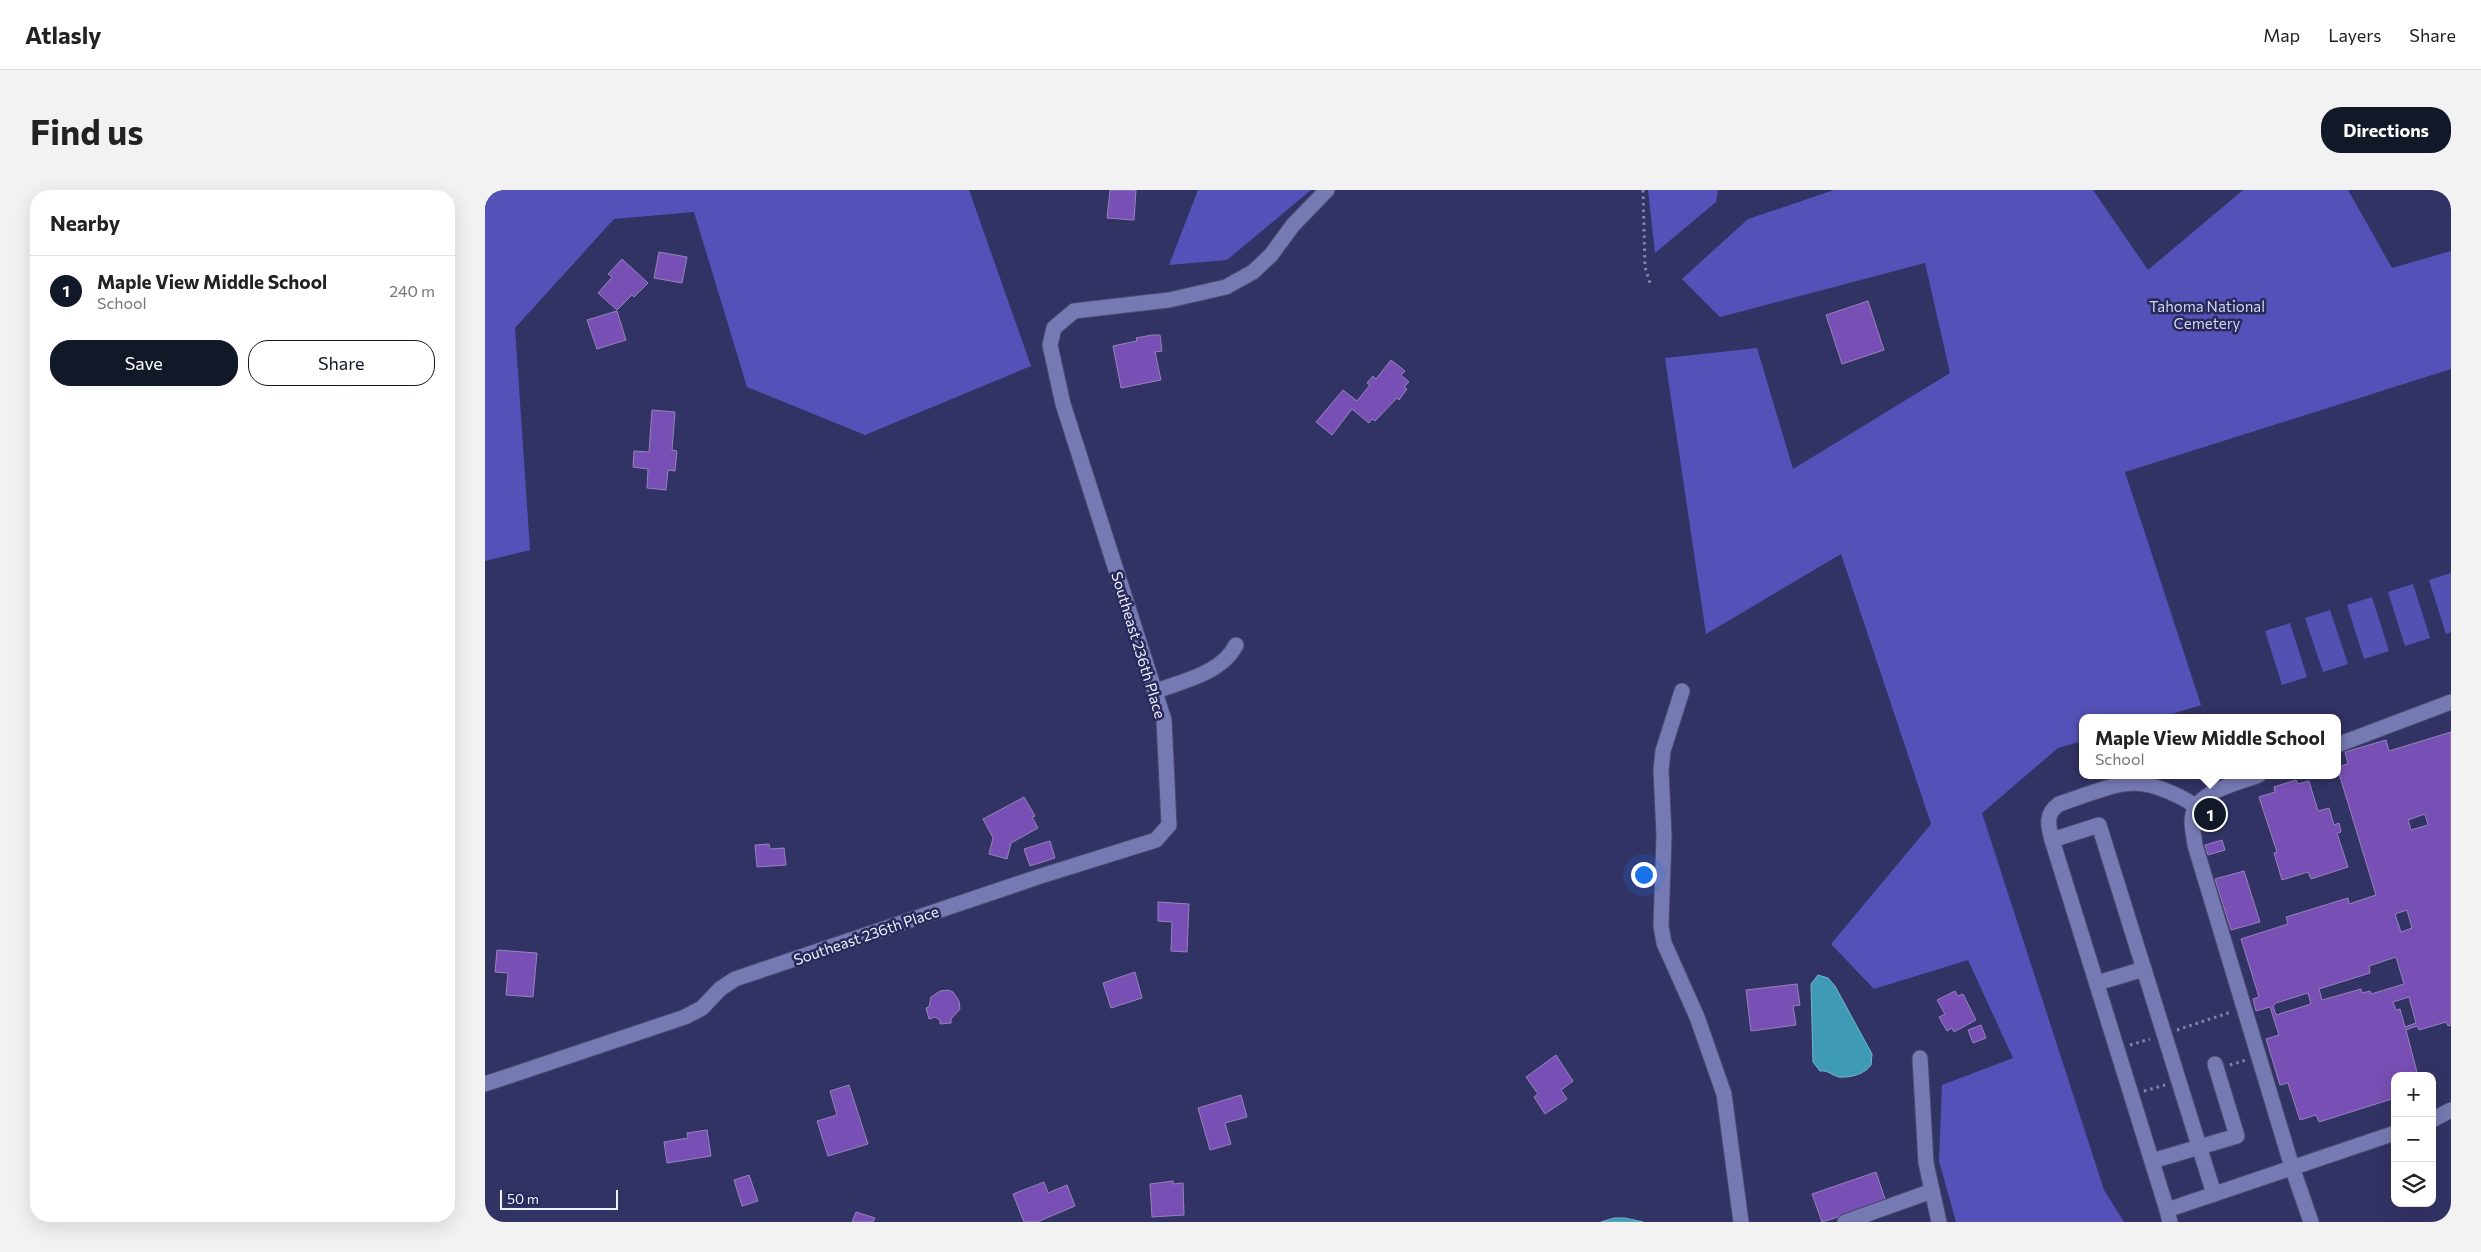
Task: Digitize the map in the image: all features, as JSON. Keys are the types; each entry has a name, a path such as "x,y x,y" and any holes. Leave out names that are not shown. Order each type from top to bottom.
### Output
{"street":[{"name":"Southeast 236th Place","path":"485,1084 685,1017 703,1008 720,989 735,978 1155,840 1169,825 1164,720 1063,404 1050,344 1054,328 1075,311 1169,300 1226,287 1253,272 1271,255 1293,225 1327,190"},
{"path":"1156,691 1195,677 1224,662 1231,655 1236,645"},
{"path":"1682,691 1663,750 1661,770 1664,836 1661,926 1664,943 1697,1016 1724,1094 1741,1222"},
{"path":"2341,743 2451,702"},
{"path":"2249,779 2205,796 2196,806 2192,820 2195,845 2292,1168 2311,1222"},
{"path":"2196,806 2171,790 2140,782 2125,782 2059,804 2051,810 2047,823 2169,1216 2214,1194 2391,1134"},
{"path":"2052,840 2099,825 2214,1194"},
{"path":"2097,983 2144,968"},
{"path":"1920,1058 1926,1163 1939,1222"},
{"path":"2152,1161 2237,1136 2216,1067"},
{"path":"2436,1118 2451,1110"},
{"path":"1845,1222 1931,1191"}],"path":[{"path":"1643,190 1645,267 1650,283"},
{"path":"2117,1049 2244,1008"},
{"path":"2216,1067 2259,1056"},
{"path":"2132,1095 2179,1081"}],"shaded area":[{"path":"2451,573 2451,632 2446,634 2429,580"},
{"path":"2413,584 2430,638 2405,646 2388,592"},
{"path":"2372,597 2389,651 2364,659 2347,605"},
{"path":"2330,610 2348,664 2323,672 2305,618"},
{"path":"2290,623 2307,677 2282,685 2265,631"}],"green space":[{"path":"485,190 969,190 1031,366 865,435 747,387 694,212 614,219 515,328 530,550 485,561"},
{"path":"1198,190 1311,190 1227,260 1169,265"},
{"path":"1648,190 1718,190 1716,202 1655,253"},
{"name":"Tahoma National Cemetery","path":"1834,190 2093,190 2148,270 2243,190 2348,190 2392,268 2451,251 2451,369 2125,472 2201,705 2172,714 2079,714 2079,742 2058,748 1982,813 2104,1190 2124,1222 1956,1222 1939,1161 1942,1085 2013,1058 1968,960 1874,989 1831,944 1931,824 1841,554 1706,634 1665,358 1757,348 1793,469 1950,373 1925,263 1720,317 1682,279 1748,219"}],"water":[{"path":"1818,975 1828,978 1835,986 1872,1054 1871,1065 1861,1073 1848,1077 1839,1077 1825,1071 1820,1071 1813,1062 1811,984"},
{"path":"1614,1218 1625,1218 1643,1222 1601,1222"}],"building":[{"path":"1110,190 1136,190 1134,220 1107,218"},
{"path":"659,252 687,257 682,283 654,278"},
{"path":"622,259 648,283 617,310 598,293 612,277 608,274"},
{"path":"1868,301 1884,350 1842,364 1826,315"},
{"path":"617,311 626,340 597,349 587,320"},
{"path":"1160,335 1162,351 1155,352 1161,380 1121,388 1113,346 1137,341 1136,338"},
{"path":"1391,360 1405,371 1401,375 1409,382 1404,387 1407,389 1399,400 1397,398 1375,421 1372,419 1369,423 1352,409 1332,435 1316,422 1343,390 1357,401 1370,385 1367,383 1373,376 1376,379"},
{"path":"652,410 675,412 672,450 677,451 675,471 668,470 666,490 647,488 648,469 633,467 634,451 649,452"},
{"path":"2451,732 2451,1025 2448,1026 2446,1022 2419,1030 2417,1026 2406,1030 2417,1072 2391,1072 2391,1099 2319,1122 2316,1115 2300,1120 2288,1083 2280,1085 2266,1039 2279,1035 2270,1007 2256,1011 2253,999 2259,997 2241,939 2288,924 2286,917 2348,898 2349,904 2376,895 2341,779 2341,766 2348,764 2345,752 2386,740 2389,751","holes":["2425,814 2428,825 2411,830 2408,820","2407,910 2412,928 2401,932 2395,914","2396,957 2404,984 2371,994 2370,991 2362,993 2361,989 2322,1000 2319,989 2370,973 2369,966","2308,993 2311,1004 2276,1015 2273,1006 2276,1003","2409,997 2416,1023 2405,1027 2400,1009 2396,1010 2393,1002"]},
{"path":"2296,780 2298,784 2309,781 2318,811 2329,808 2334,825 2339,823 2341,832 2337,833 2348,867 2311,879 2308,872 2282,880 2274,853 2277,852 2259,797 2275,792 2274,787"},
{"path":"1024,797 1035,816 1032,817 1038,828 1011,843 1007,859 989,854 993,838 983,819"},
{"path":"2222,840 2225,850 2208,855 2205,845"},
{"path":"1050,841 1055,858 1030,866 1024,849"},
{"path":"769,844 770,849 784,848 786,865 757,867 755,845"},
{"path":"2244,871 2260,922 2231,930 2215,879"},
{"path":"1158,902 1189,904 1187,952 1171,951 1172,922 1158,921"},
{"path":"497,950 537,953 533,997 506,995 508,973 495,972"},
{"path":"1135,972 1142,998 1111,1008 1103,983"},
{"path":"1797,984 1800,1005 1793,1006 1796,1025 1751,1031 1746,990"},
{"path":"948,990 953,992 959,1001 960,1009 951,1019 951,1023 940,1024 940,1020 935,1017 929,1019 926,1008 929,1007 931,997 940,991"},
{"path":"1955,991 1958,996 1963,994 1976,1020 1954,1032 1952,1028 1947,1031 1939,1017 1945,1014 1937,1000"},
{"path":"1981,1025 1986,1038 1973,1043 1968,1030"},
{"path":"1556,1055 1573,1081 1561,1090 1567,1099 1545,1114 1534,1097 1538,1094 1526,1077"},
{"path":"849,1085 868,1144 828,1156 817,1121 837,1115 830,1091"},
{"path":"1241,1095 1247,1117 1225,1123 1231,1144 1210,1150 1198,1108"},
{"path":"707,1130 711,1156 667,1163 664,1142 688,1138 687,1133"},
{"path":"1876,1172 1886,1202 1822,1222 1812,1194"},
{"path":"749,1175 758,1201 742,1206 734,1180"},
{"path":"1173,1181 1173,1184 1183,1183 1184,1215 1152,1217 1150,1184"},
{"path":"1044,1182 1048,1193 1067,1185 1075,1206 1037,1222 1024,1222 1013,1194"},
{"path":"856,1212 875,1218 873,1222 852,1222"}],"place":[{"name":"Maple View Middle School","path":"2210,814"}]}
